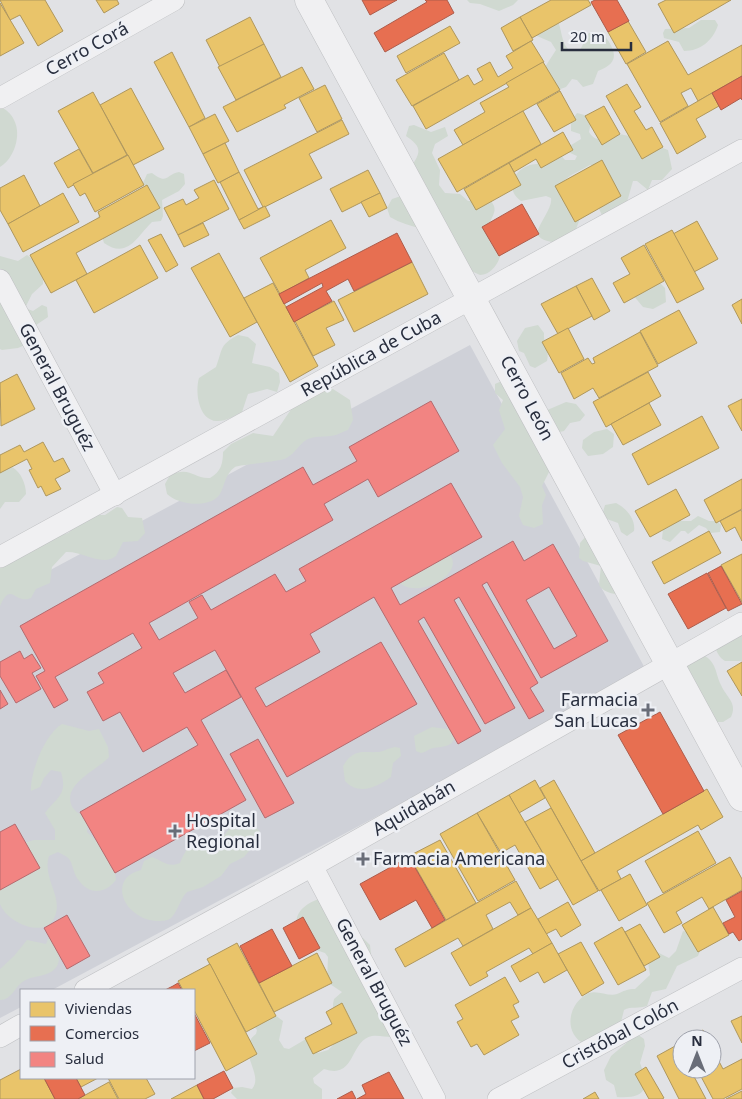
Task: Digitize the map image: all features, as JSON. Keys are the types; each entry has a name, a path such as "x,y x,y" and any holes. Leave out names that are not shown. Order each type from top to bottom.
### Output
{"street":[{"name":"Cerro Corá","path":"0,98 174,0"},
{"name":"Cerro León","path":"309,0 742,797"},
{"name":"República de Cuba","path":"0,557 742,150"},
{"name":"General Bruguéz","path":"0,280 115,495"},
{"name":"Aquidabán","path":"87,989 312,866 742,623"},
{"name":"General Bruguéz","path":"312,866 435,1099"},
{"name":"Cristóbal Colón","path":"498,1099 742,968"},
{"path":"0,1037 20,1026"}],"shaded area":[{"path":"467,0 518,0 513,5 499,11 480,4 470,3"},
{"path":"556,18 563,41 571,51 580,50 589,33 603,33 611,45 614,55 613,60 611,64 598,71 593,84 583,87 577,80 572,79 566,87 555,91 545,67 556,50 551,42 537,36 536,31"},
{"path":"701,20 715,20 718,25 710,40 701,47 684,51 679,42 664,38 663,33 665,29 689,28"},
{"path":"0,106 13,118 17,139 13,153 0,167"},
{"path":"577,113 592,117 589,132 597,139 624,135 668,150 672,169 662,180 652,180 648,190 637,181 633,181 625,209 603,217 599,209 599,166 590,165 572,175 562,183 582,213 575,232 559,243 550,242 537,234 550,206 551,198 546,196 521,201 515,196 512,184 518,172 530,165 537,164 543,157 558,152 565,160 575,160 577,156 568,152 568,147 581,139 580,134 571,131 571,121"},
{"path":"414,125 431,132 445,127 448,136 435,144 432,153 440,170 439,185 445,193 460,194 468,201 491,201 493,204 494,212 490,223 499,243 500,254 495,267 488,273 480,275 465,268 454,238 405,224 390,217 387,208 392,199 425,188 425,183 416,179 412,165 418,155 417,145 406,136 409,126"},
{"path":"179,172 184,174 185,184 179,191 162,200 163,216 161,221 152,222 132,244 126,247 120,249 112,248 104,243 97,219 101,209 149,190 143,183 147,174 152,173 164,179"},
{"path":"27,255 39,267 43,284 32,294 25,308 33,311 42,305 47,307 48,317 36,325 27,344 18,348 2,350 0,349 0,256 18,261"},
{"path":"658,281 665,288 666,302 653,309 643,307 633,295"},
{"path":"538,325 544,333 548,357 547,361 535,368 530,366 524,353 519,351 517,341 525,328"},
{"path":"238,335 248,337 256,344 252,363 270,367 279,373 280,382 277,392 267,389 248,394 242,412 226,420 216,421 205,415 199,404 197,390 199,378 216,367 225,345"},
{"name":"Hospital Regional","path":"470,345 647,672 54,989 20,989 20,1008 0,1018 0,597"},
{"path":"504,380 553,464 542,486 546,495 542,505 543,524 534,528 523,525 519,516 523,497 520,487 502,463 493,445 505,429 499,410 503,400 495,393 495,384"},
{"path":"333,389 350,400 353,420 348,430 334,435 307,440 284,459 235,467 227,476 220,494 209,502 186,503 167,494 165,484 170,475 187,472 204,478 214,476 222,463 223,452 231,444 253,433 273,436 292,408 324,390"},
{"path":"566,402 576,404 585,415 580,421 570,423 564,431 555,433 545,411"},
{"path":"607,429 614,434 613,447 603,454 588,456 582,448 583,440 594,432"},
{"path":"12,467 22,479 26,494 19,502 5,502 0,509 0,472"},
{"path":"616,503 627,511 632,518 634,531 627,536 621,532 618,523 604,518 605,505"},
{"path":"117,507 122,508 128,517 142,518 145,533 138,541 123,542 116,556 105,560 66,552 52,567 50,583 36,589 31,598 21,599 14,595 7,595 0,606 0,552 68,533 90,515 105,515"},
{"path":"698,516 709,521 717,521 721,525 720,532 710,533 706,528 699,525 688,534 685,531 681,531 670,542 662,539 663,529 678,521 691,521"},
{"path":"587,535 624,595 610,593 601,588 599,585 601,566 579,558 580,543"},
{"path":"443,549 451,557 452,566 448,575 439,582 415,588 404,586 396,579"},
{"path":"742,612 742,661 725,661 716,650 714,635 716,625"},
{"path":"703,655 713,664 721,685 732,704 733,712 731,717 723,722 708,722 682,666"},
{"path":"62,724 89,731 99,729 108,747 109,757 77,783 70,796 73,808 85,818 87,832 110,859 116,880 101,890 91,890 81,884 67,857 58,852 49,856 48,872 55,894 57,909 50,923 44,927 35,928 10,917 0,904 0,850 34,840 55,840 55,830 45,813 62,791 63,780 61,772 51,770 44,778 40,787 31,791 31,783 44,745"},
{"path":"432,727 454,730 454,739 446,746 433,748 421,753 416,751 414,736"},
{"path":"395,747 400,748 401,756 393,763 391,777 374,787 362,789 350,786 345,781 343,766 351,756 359,753 379,752"},
{"path":"245,822 254,824 260,832 254,845 244,857 230,864 221,876 203,887 187,892 170,919 156,921 144,918 128,906 123,897 124,881 131,874 141,870 144,861 152,857 172,865 180,863 186,850 192,844 201,841 218,843 230,828 239,830"},
{"path":"321,898 353,936 363,938 370,945 371,954 367,963 392,1037 372,1036 365,1039 359,1045 347,1065 342,1069 334,1071 324,1069 313,1078 314,1083 322,1089 322,1099 237,1099 231,1093 233,1088 252,1089 255,1083 248,1047 250,1040 256,1034 257,1030 254,1026 271,1012 283,1021 279,1040 284,1048 289,1049 306,1039 318,1053 328,1050 335,1043 333,1004 334,999 342,992 327,982 328,957 325,953 316,950 312,937 296,925 300,911"},
{"path":"683,931 687,932 700,951 698,956 677,966 666,989 652,992 647,1006 624,1010 619,1030 584,1044 577,1039 571,1025 571,1017 573,1010 582,997 592,992 614,995 635,989 650,975 647,956 655,951 669,958 676,951"},
{"path":"53,937 59,954 58,965 55,969 50,973 26,980 8,998 0,1000 0,969 27,940 46,944 48,939"},
{"path":"637,1034 644,1039 645,1046 640,1063 645,1079 644,1090 635,1096 617,1097 614,1085 606,1080 604,1070 611,1056"}],"building: Viviendas":[{"path":"0,0 45,0 63,31 38,46 20,15 10,20"},
{"path":"96,0 117,0 119,4 104,13"},
{"path":"551,0 588,0 591,5 532,38 520,17"},
{"path":"666,0 731,0 674,33 658,4"},
{"path":"0,3 24,43 0,56"},
{"path":"250,17 264,44 220,67 206,40"},
{"path":"520,17 533,40 513,51 501,28"},
{"path":"628,21 646,52 626,64 608,32"},
{"path":"450,26 460,43 406,73 397,56"},
{"path":"531,41 544,62 426,129 413,106 468,75 474,85 483,80 477,69 490,62 498,77 513,68 506,56"},
{"path":"668,41 688,75 742,45 742,76 698,101 691,88 681,93 688,106 660,122 627,64"},
{"path":"264,44 281,77 236,100 218,67"},
{"path":"172,52 205,118 189,127 154,62"},
{"path":"444,53 459,80 412,106 396,80"},
{"path":"543,62 560,90 463,145 454,130 485,112 480,103 509,87 506,83"},
{"path":"302,67 314,89 284,105 286,108 237,132 223,107"},
{"path":"627,84 641,107 634,111 646,130 652,127 663,147 642,159 606,96"},
{"path":"325,85 342,119 317,132 299,98"},
{"path":"131,88 164,149 133,165 100,105"},
{"path":"560,91 576,120 554,132 537,104"},
{"path":"93,92 127,155 93,173 58,111"},
{"path":"712,93 719,106 696,119 706,137 677,154 660,123"},
{"path":"604,106 620,134 602,145 585,116"},
{"path":"523,111 541,144 457,192 438,159"},
{"path":"215,114 229,141 203,154 189,127"},
{"path":"342,120 349,134 309,154 322,178 239,220 220,182 239,172 258,209 263,207 244,170"},
{"path":"563,132 573,150 541,168 536,159 514,172 509,163"},
{"path":"225,143 239,172 218,183 203,154"},
{"path":"79,149 93,174 68,188 54,163"},
{"path":"128,155 144,185 95,212 85,193 80,196 73,184"},
{"path":"602,160 621,196 575,222 555,186"},
{"path":"509,163 521,185 476,210 464,189"},
{"path":"368,170 380,193 342,212 330,189"},
{"path":"24,175 40,206 8,224 0,210 0,188"},
{"path":"214,180 229,209 178,235 164,208 183,199 186,205 199,198 194,190"},
{"path":"147,185 160,208 76,253 87,274 51,293 30,255 100,217 98,212"},
{"path":"63,193 79,222 23,252 8,224"},
{"path":"380,193 387,208 369,217 361,202"},
{"path":"265,206 270,216 244,229 239,220"},
{"path":"331,220 346,248 305,270 309,278 280,294 260,258"},
{"path":"697,221 718,259 694,272 673,234"},
{"path":"203,223 209,235 184,247 178,235"},
{"path":"672,230 704,289 677,303 645,244"},
{"path":"161,234 178,265 166,272 148,240"},
{"path":"140,245 158,278 94,313 76,280"},
{"path":"644,245 664,281 624,303 613,283 630,274 621,258"},
{"path":"219,253 257,322 230,337 191,268"},
{"path":"412,262 428,294 354,332 338,300"},
{"path":"592,278 610,311 594,320 576,286"},
{"path":"273,283 318,366 290,382 244,298"},
{"path":"576,286 592,316 558,334 541,304"},
{"path":"742,299 742,324 732,305"},
{"path":"334,301 344,320 326,328 335,345 313,356 295,321"},
{"path":"679,310 697,343 658,364 640,331"},
{"path":"568,328 584,359 559,373 542,342"},
{"path":"640,332 658,366 599,398 593,388 574,399 561,373 588,358 592,364 595,363 593,358"},
{"path":"648,372 661,396 606,427 593,402"},
{"path":"17,374 35,409 1,426 0,383"},
{"path":"742,399 742,431 728,406"},
{"path":"649,403 661,425 623,445 611,424"},
{"path":"702,416 719,448 648,485 632,454"},
{"path":"43,442 54,462 63,458 70,471 55,479 61,489 46,496 41,486 38,488 29,470 32,469 27,459 0,473 0,455 20,445 24,452"},
{"path":"742,479 742,509 716,523 704,500"},
{"path":"676,489 690,515 650,537 635,511"},
{"path":"741,510 742,541 735,527 726,532 720,521"},
{"path":"709,531 721,553 664,584 652,562"},
{"path":"742,554 742,602 721,565"},
{"path":"742,662 742,696 727,671"},
{"path":"535,780 545,798 519,813 509,795"},
{"path":"554,780 595,853 581,861 540,788"},
{"path":"707,789 723,817 701,830 698,825 617,871 621,879 599,891 581,861"},
{"path":"509,795 558,879 540,889 515,845 501,853 477,813"},
{"path":"551,808 598,891 573,905 525,822"},
{"path":"477,813 515,880 478,901 440,834"},
{"path":"698,831 716,863 663,893 645,861"},
{"path":"440,840 476,903 446,920 409,856"},
{"path":"730,857 742,879 742,890 709,909 702,897 676,912 682,923 664,933 647,903"},
{"path":"630,874 647,905 619,921 601,890"},
{"path":"516,881 531,908 518,915 510,902 486,915 493,929 463,946 458,938 405,967 395,949"},
{"path":"568,902 581,925 561,937 556,929 546,934 538,919"},
{"path":"713,907 729,935 698,952 682,925"},
{"path":"531,908 552,943 533,954 529,948 486,972 488,976 470,986 451,953"},
{"path":"640,924 660,957 644,966 625,932"},
{"path":"622,927 646,970 618,985 594,943"},
{"path":"581,942 604,983 582,996 558,954"},
{"path":"237,943 276,1016 246,1032 207,959"},
{"path":"552,943 567,970 544,983 538,972 520,982 511,966"},
{"path":"317,953 332,983 274,1012 259,983"},
{"path":"210,964 257,1054 226,1071 195,1012 195,989 182,989 178,981"},
{"path":"505,977 519,1002 513,1005 519,1017 511,1021 519,1035 484,1055 477,1044 471,1047 457,1022 463,1019 455,1005"},
{"path":"342,1003 357,1033 313,1054 305,1038 332,1024 326,1012"},
{"path":"742,1016 742,1043 731,1021"},
{"path":"672,1048 672,1079 695,1079 706,1099 679,1099 657,1056"},
{"path":"742,1059 742,1089 723,1099 713,1099 702,1079 722,1079 722,1067 723,1069"},
{"path":"646,1067 664,1098 649,1099 635,1074"},
{"path":"20,1070 20,1079 45,1079 55,1099 0,1099 0,1080"},
{"path":"77,1079 96,1079 81,1087"},
{"path":"109,1079 147,1079 155,1094 145,1099 119,1099"},
{"path":"109,1082 118,1099 78,1099"},
{"path":"197,1085 204,1099 171,1099"},
{"path":"742,1091 742,1099 726,1099"},
{"path":"595,1092 599,1099 583,1099"}],"building: Comercios":[{"path":"362,0 397,0 370,15"},
{"path":"425,0 447,0 454,13 385,52 374,33 427,2"},
{"path":"595,0 617,0 629,21 608,32 591,2"},
{"path":"742,76 742,100 741,98 721,110 712,93"},
{"path":"522,204 539,234 499,256 482,227"},
{"path":"397,233 412,262 354,291 348,279 326,291 332,301 294,322 286,307 323,287 322,283 284,304 279,294"},
{"path":"721,566 742,604 728,611 708,573"},
{"path":"707,573 726,608 688,629 668,594"},
{"path":"660,712 704,791 663,814 618,735"},
{"path":"409,857 445,920 432,928 416,900 380,920 360,884"},
{"path":"742,891 742,939 739,941 733,932 729,934 723,923 735,917 726,900"},
{"path":"303,917 320,948 299,959 283,928"},
{"path":"272,929 292,966 259,983 240,946"},
{"path":"178,983 181,989 167,989"},
{"path":"195,1015 210,1043 195,1050"},
{"path":"224,1071 233,1088 213,1099 204,1099 197,1085"},
{"path":"389,1072 404,1099 357,1099 366,1094 362,1085"},
{"path":"45,1079 77,1079 85,1095 78,1099 55,1099"},
{"path":"352,1091 356,1099 337,1099"}],"building: Salud":[{"path":"431,401 459,451 378,497 368,479 324,504 333,520 149,623 159,640 198,618 189,602 202,595 211,610 275,574 286,592 306,581 299,569 451,483 482,537 391,588 400,605 513,541 524,561 553,544 608,641 541,678 487,582 482,585 538,683 530,688 544,711 529,719 459,597 454,600 515,708 485,724 424,617 418,621 481,731 458,744 374,597 310,634 320,652 255,688 266,707 381,642 417,704 287,777 215,650 173,673 185,693 226,670 241,697 201,720 246,800 115,873 80,812 198,745 187,727 143,752 120,712 103,721 87,692 104,683 98,673 142,648 133,633 55,677 68,700 54,708 36,676 45,671 20,626 303,467 313,485 357,461 349,447","holes":["549,587 577,636 554,649 526,600"]},
{"path":"20,651 24,659 32,654 41,668 32,673 41,689 16,703 0,676 0,662"},
{"path":"0,690 8,704 0,709"},
{"path":"258,739 294,803 265,818 230,754"},
{"path":"15,824 40,868 0,890 0,832"},
{"path":"67,915 90,956 67,969 44,928"}],"place":[{"name":"Farmacia San Lucas","path":"648,710"},
{"name":"Hospital Regional","path":"175,831"},
{"name":"Farmacia Americana","path":"363,859"}]}
